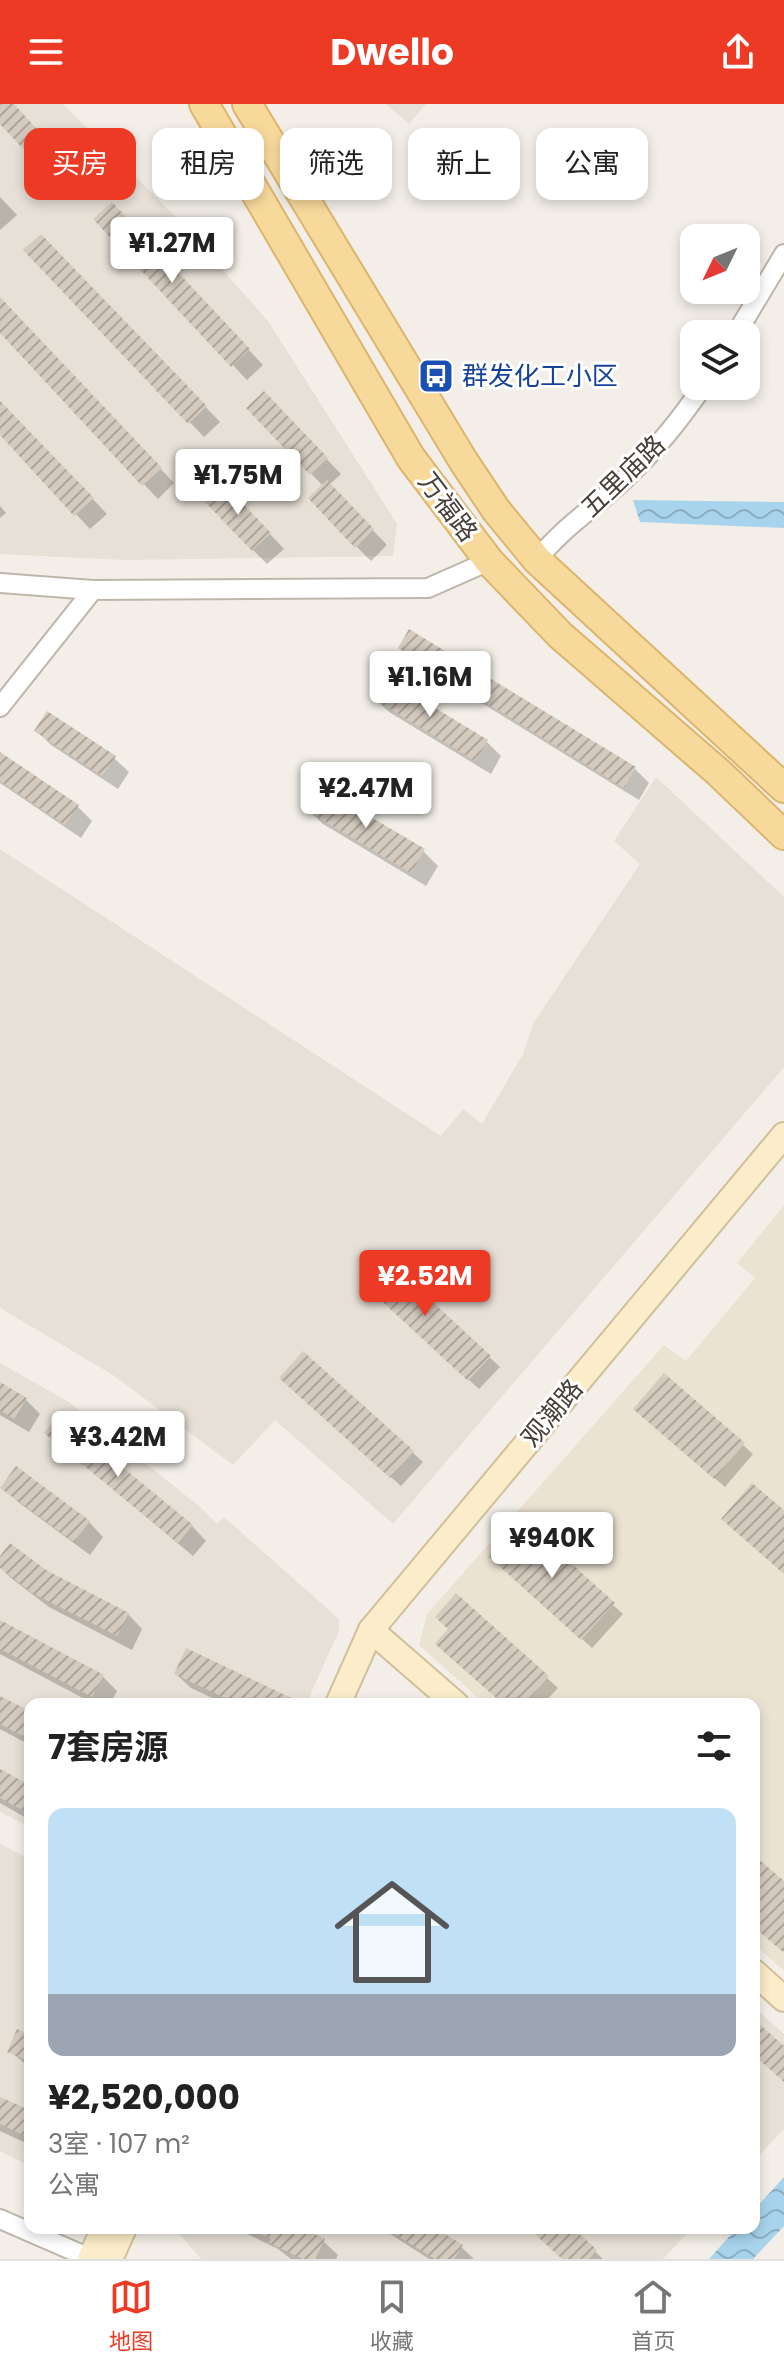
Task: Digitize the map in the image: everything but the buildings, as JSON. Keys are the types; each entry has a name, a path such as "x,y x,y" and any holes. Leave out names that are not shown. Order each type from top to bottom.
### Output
{"main road":[{"name":"万福路","path":"204,104 411,458 489,561 560,635 718,772 784,835"},
{"name":"万福路","path":"247,104 496,510 537,560 784,788"}],"street":[{"path":"744,320 784,254"},
{"name":"五里庙路","path":"537,560 552,540 632,473 680,420 694,400"},
{"path":"0,583 93,590 428,588 489,561"},
{"path":"0,707 93,590"},
{"name":"观潮路","path":"341,1698 377,1635 784,1135"},
{"name":"观潮路","path":"357,1698 377,1635 784,1156"},
{"path":"377,1635 449,1698"},
{"path":"760,1977 784,1999"},
{"path":"0,2219 24,2230"},
{"path":"34,2234 91,2259 101,2234"},
{"path":"110,2259 121,2234"}],"shaded area":[{"path":"0,104 63,104 87,128 24,128 24,200 136,200 136,177 152,193 152,200 159,200 171,212 268,321 397,524 393,556 124,560 0,554"},
{"path":"386,104 426,104 409,124"},
{"path":"656,777 784,897 784,1067 393,1524 275,1420 233,1465 113,1375 0,1308 0,849 441,1136 463,1109 482,1124 523,1054 534,1022 640,864 614,841"},
{"path":"784,1205 784,1971 760,1949 760,1698 478,1698 419,1645 427,1614 664,1345 686,1361 755,1278 737,1263"},
{"path":"0,1363 69,1402 217,1524 224,1517 339,1619 339,1631 309,1698 24,1698 24,1824 0,1812"},
{"path":"0,1844 24,1856 24,2163 0,2151"},
{"path":"760,2012 784,2034 784,2129 760,2155"},
{"path":"179,2234 686,2234 663,2259 201,2259"}],"water":[{"path":"633,500 784,502 784,528 640,522"},
{"path":"784,2177 784,2226 753,2259 709,2259 732,2234 760,2234 760,2203"}],"place":[{"name":"群发化工小区","path":"436,376"}]}
